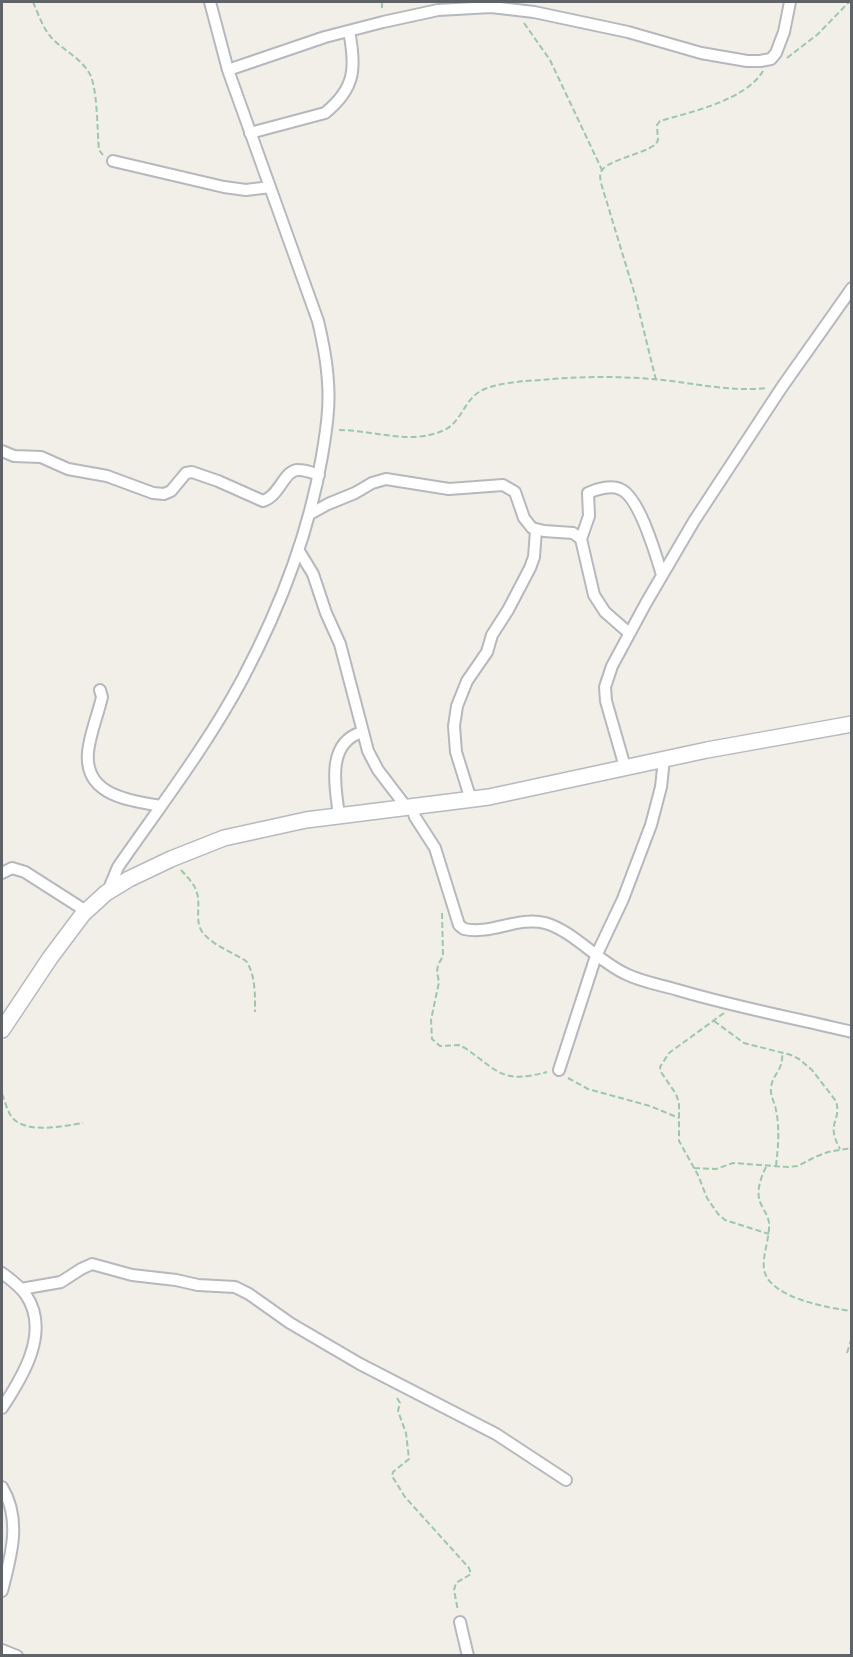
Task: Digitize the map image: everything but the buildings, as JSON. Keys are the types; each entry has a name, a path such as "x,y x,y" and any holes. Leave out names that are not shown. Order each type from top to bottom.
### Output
{"street":[{"path":"108,891 118,867 210,733 243,678 263,638 298,551 310,514 326,430 328,385 325,349 318,321 228,70 210,2"},
{"path":"228,70 349,31 438,9 491,8 516,10 628,32 701,53 747,61 769,62 776,53 784,32 790,2"},
{"path":"250,133 326,113 335,105 346,92 352,75 353,54 349,31"},
{"path":"113,161 224,187 246,190 270,187"},
{"path":"626,766 610,718 605,687 612,666 694,522 782,387 852,288"},
{"path":"2,452 14,456 40,458 79,472 107,476 153,493 164,494 171,490 186,473 192,472 263,501 270,498 291,471 319,475"},
{"path":"310,514 372,483 386,479 449,489 503,485 514,492 528,525 536,530 573,533 581,539 594,595 605,612 630,633"},
{"path":"581,539 589,516 588,493 611,487 619,489 630,496 634,504 662,575"},
{"path":"471,800 455,744 454,726 457,706 466,681 487,652 492,635 530,568 536,530"},
{"path":"298,551 313,574 326,613 337,635 368,751 378,770 410,807 435,848 461,928 485,929 531,921 546,923 560,929 596,956 627,975 733,1006 852,1032"},
{"path":"100,690 102,697 88,753 89,768 93,779 102,789 111,794 162,806"},
{"path":"2,1030 50,958 87,911 108,891 171,859 224,838 306,820 471,800 626,766 852,724"},
{"path":"339,815 335,786 336,762 340,749 349,738 362,732"},
{"path":"559,1070 596,956 623,899 651,825 661,787 664,759"},
{"path":"2,873 12,868 25,872 87,911"},
{"path":"21,1289 61,1282 92,1264 132,1275 198,1285 235,1287 249,1294 296,1327 496,1434 566,1480"},
{"path":"2,1273 21,1289 32,1307 35,1318 32,1354 25,1371 2,1408"},
{"path":"2,1487 11,1506 13,1537 2,1591"},
{"path":"460,1622 468,1656"},
{"path":"2,1650 17,1656"}],"path":[{"path":"33,2 50,36 70,52 89,72 93,84 99,150 113,161"},
{"path":"602,170 656,144 657,125 660,121 719,102 757,82 769,62 783,61 807,44 849,2"},
{"path":"516,10 550,60 602,170 601,183 635,295 656,380"},
{"path":"326,430 362,431 398,437 441,432 454,425 474,396 486,388 541,380 596,377 656,380 747,391 782,387"},
{"path":"171,859 196,889 199,901 199,925 203,933 216,944 246,961 249,966 255,994 255,1012"},
{"path":"442,909 443,956 438,965 439,988 430,1030 435,1043 440,1046 459,1045 501,1074 513,1078 559,1070 588,1089 650,1106 679,1118"},
{"path":"733,1006 669,1053 660,1067 679,1103 679,1141 707,1198 718,1214 731,1222 769,1234"},
{"path":"714,1021 744,1043 790,1055 804,1063 836,1101 838,1106 832,1130 840,1149"},
{"path":"776,1167 779,1144 778,1123 771,1090 782,1066 782,1053"},
{"path":"2,1094 10,1115 24,1126 59,1127 83,1123"},
{"path":"694,1168 716,1169 733,1163 766,1167 798,1166 815,1157 840,1149 852,1148"},
{"path":"766,1167 759,1192 761,1204 768,1218 769,1234 764,1271 778,1288 791,1297 813,1304 852,1311"},
{"path":"847,1353 852,1337"},
{"path":"386,1377 400,1403 398,1411 406,1433 409,1456 408,1462 393,1472 392,1476 405,1497 470,1568 471,1574 456,1583 454,1590 460,1622"}]}
